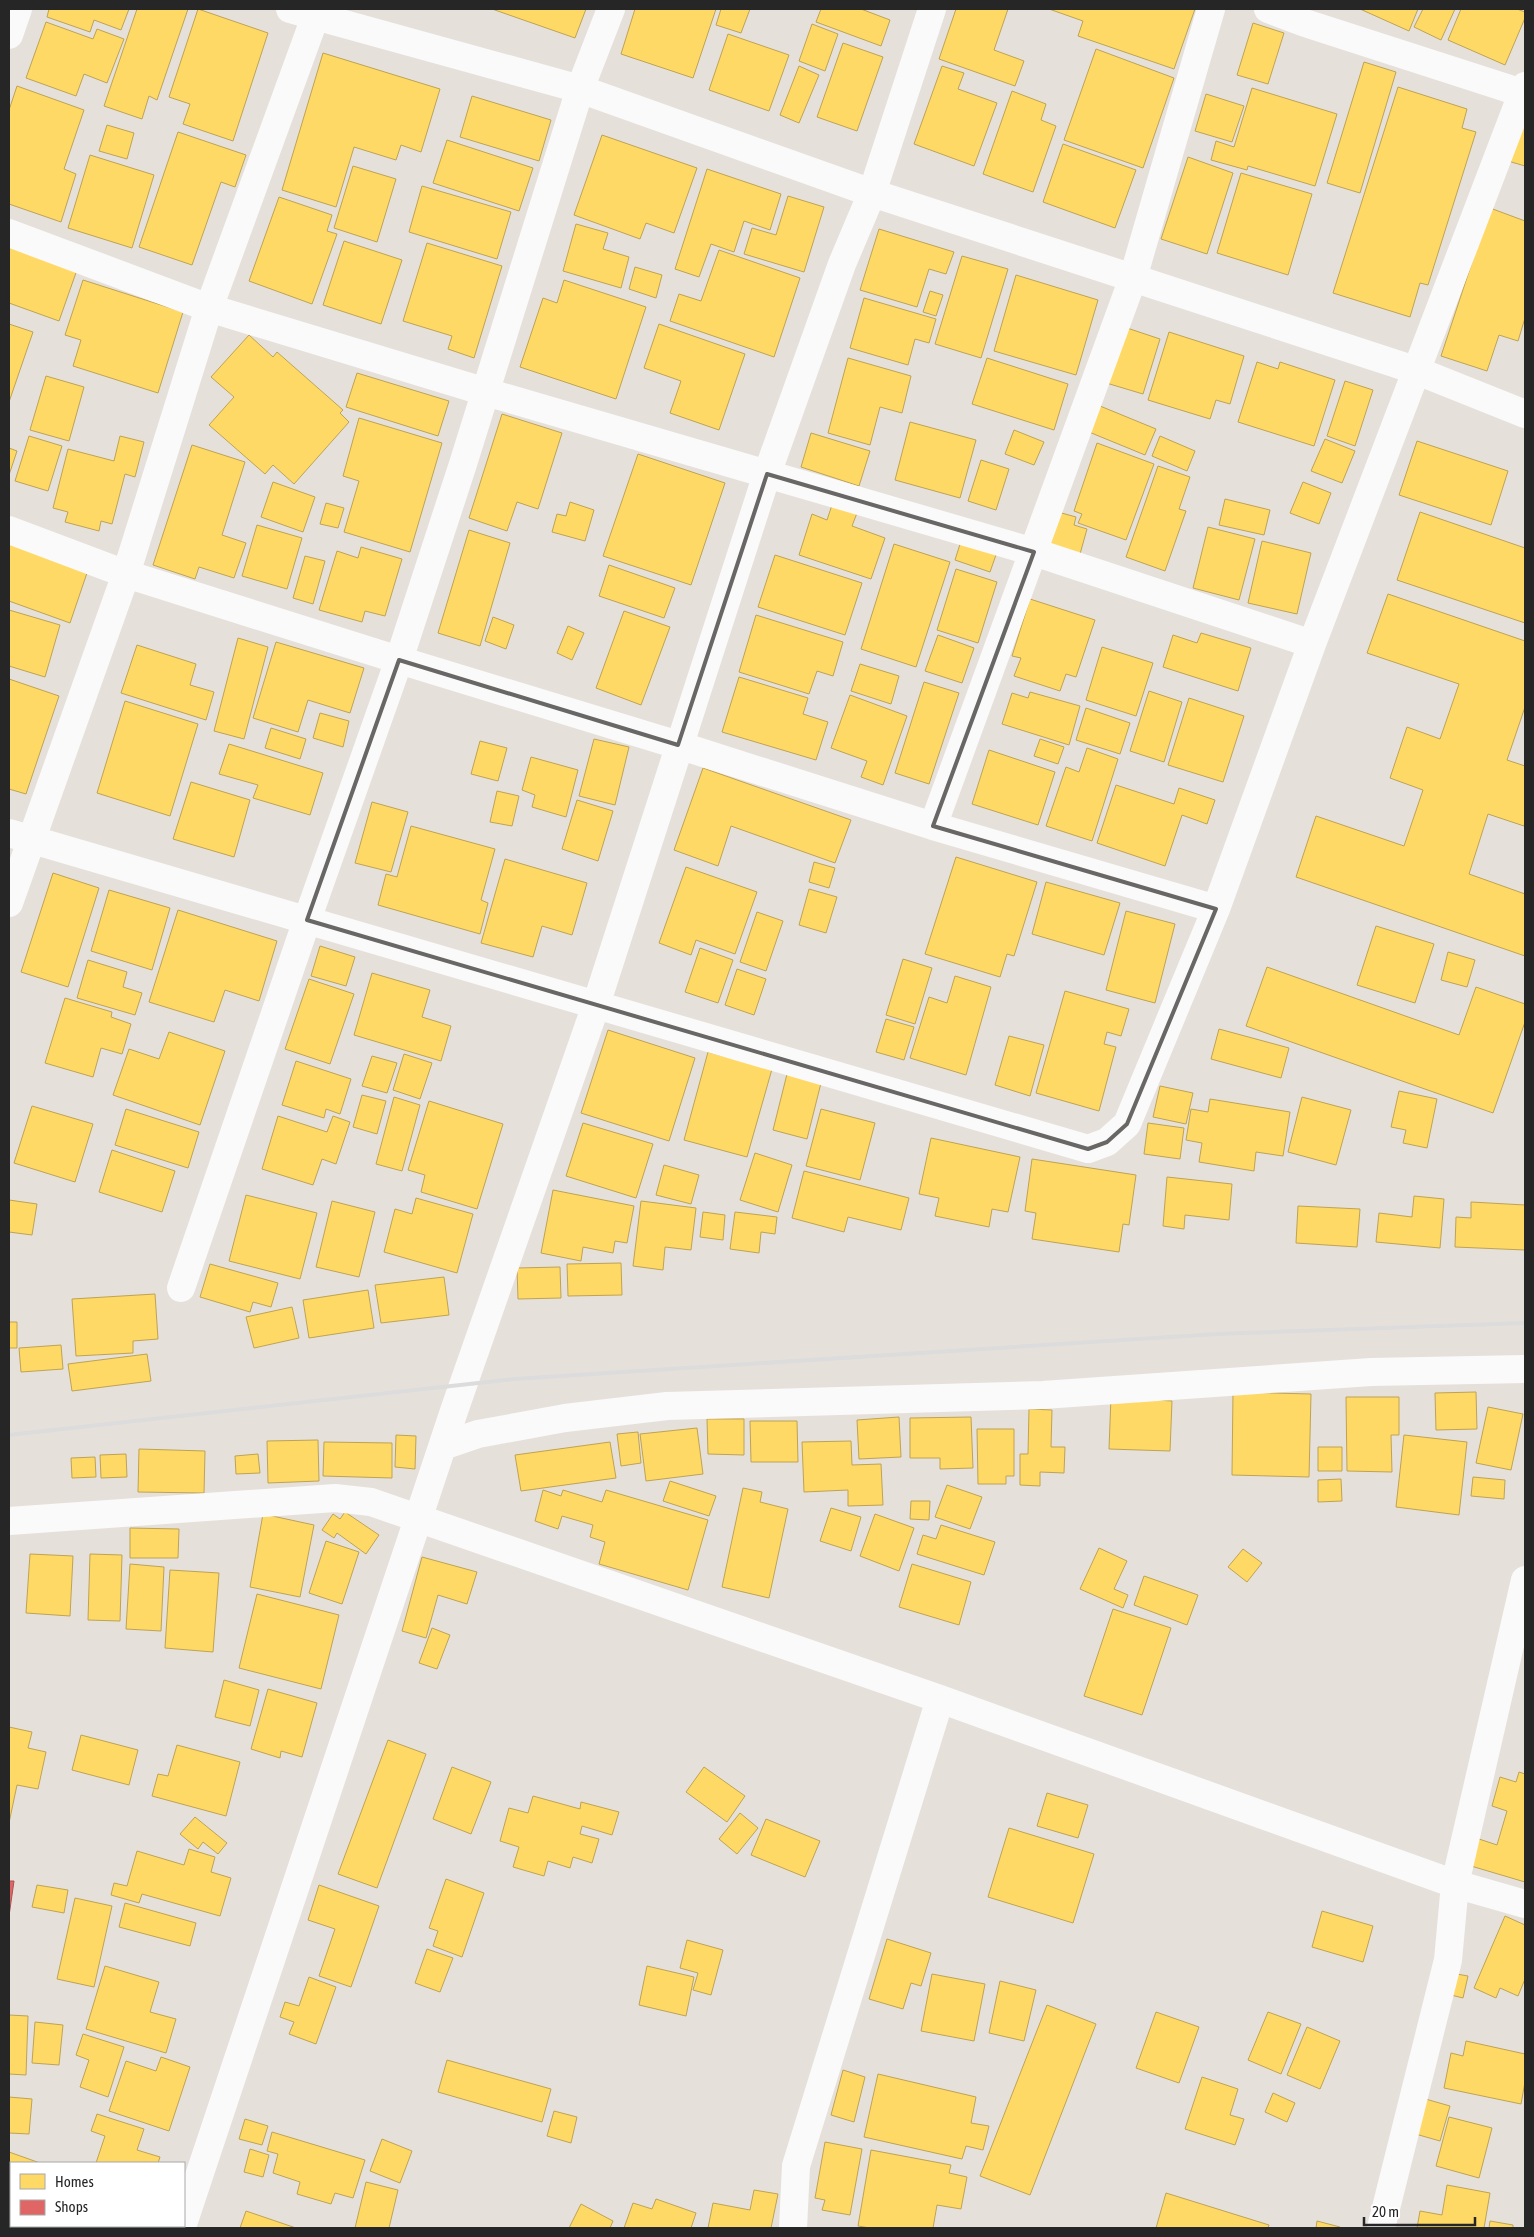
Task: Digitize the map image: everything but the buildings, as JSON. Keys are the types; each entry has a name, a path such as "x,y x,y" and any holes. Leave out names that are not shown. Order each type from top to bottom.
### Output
{"street":[{"path":"9,35 18,9"},
{"path":"181,1288 307,920 399,660 486,392 580,89 611,9"},
{"path":"185,2218 357,1696 596,1005 678,744 767,474 842,264 872,193 932,9"},
{"path":"933,826 1133,278 1210,9"},
{"path":"20,836 1088,1150 1107,1142 1128,1124 1216,909 1312,644 1415,370 1524,91 1305,23 1268,9"},
{"path":"9,903 20,836 126,574 209,308 308,12 580,89 872,193 1415,370 1525,414"},
{"path":"9,233 209,308 486,392 1034,552 1312,644"},
{"path":"9,530 126,574 399,660 678,744 933,826 1216,909"},
{"path":"442,1446 478,1434 566,1418 667,1406 1043,1395 1371,1372 1525,1370"},
{"path":"9,1521 334,1498 371,1502 940,1699 1455,1884 1525,1904"},
{"path":"1382,2228 1448,1960 1455,1884 1525,1580"},
{"path":"793,2228 796,2166 940,1699"}],"highlighted area":[{"path":"767,474 1034,552 933,826 1216,909 1127,1124 1107,1142 1088,1149 307,920 399,660 678,745"}],"railway":[{"path":"9,1435 514,1379 1217,1334 1525,1323"}]}
